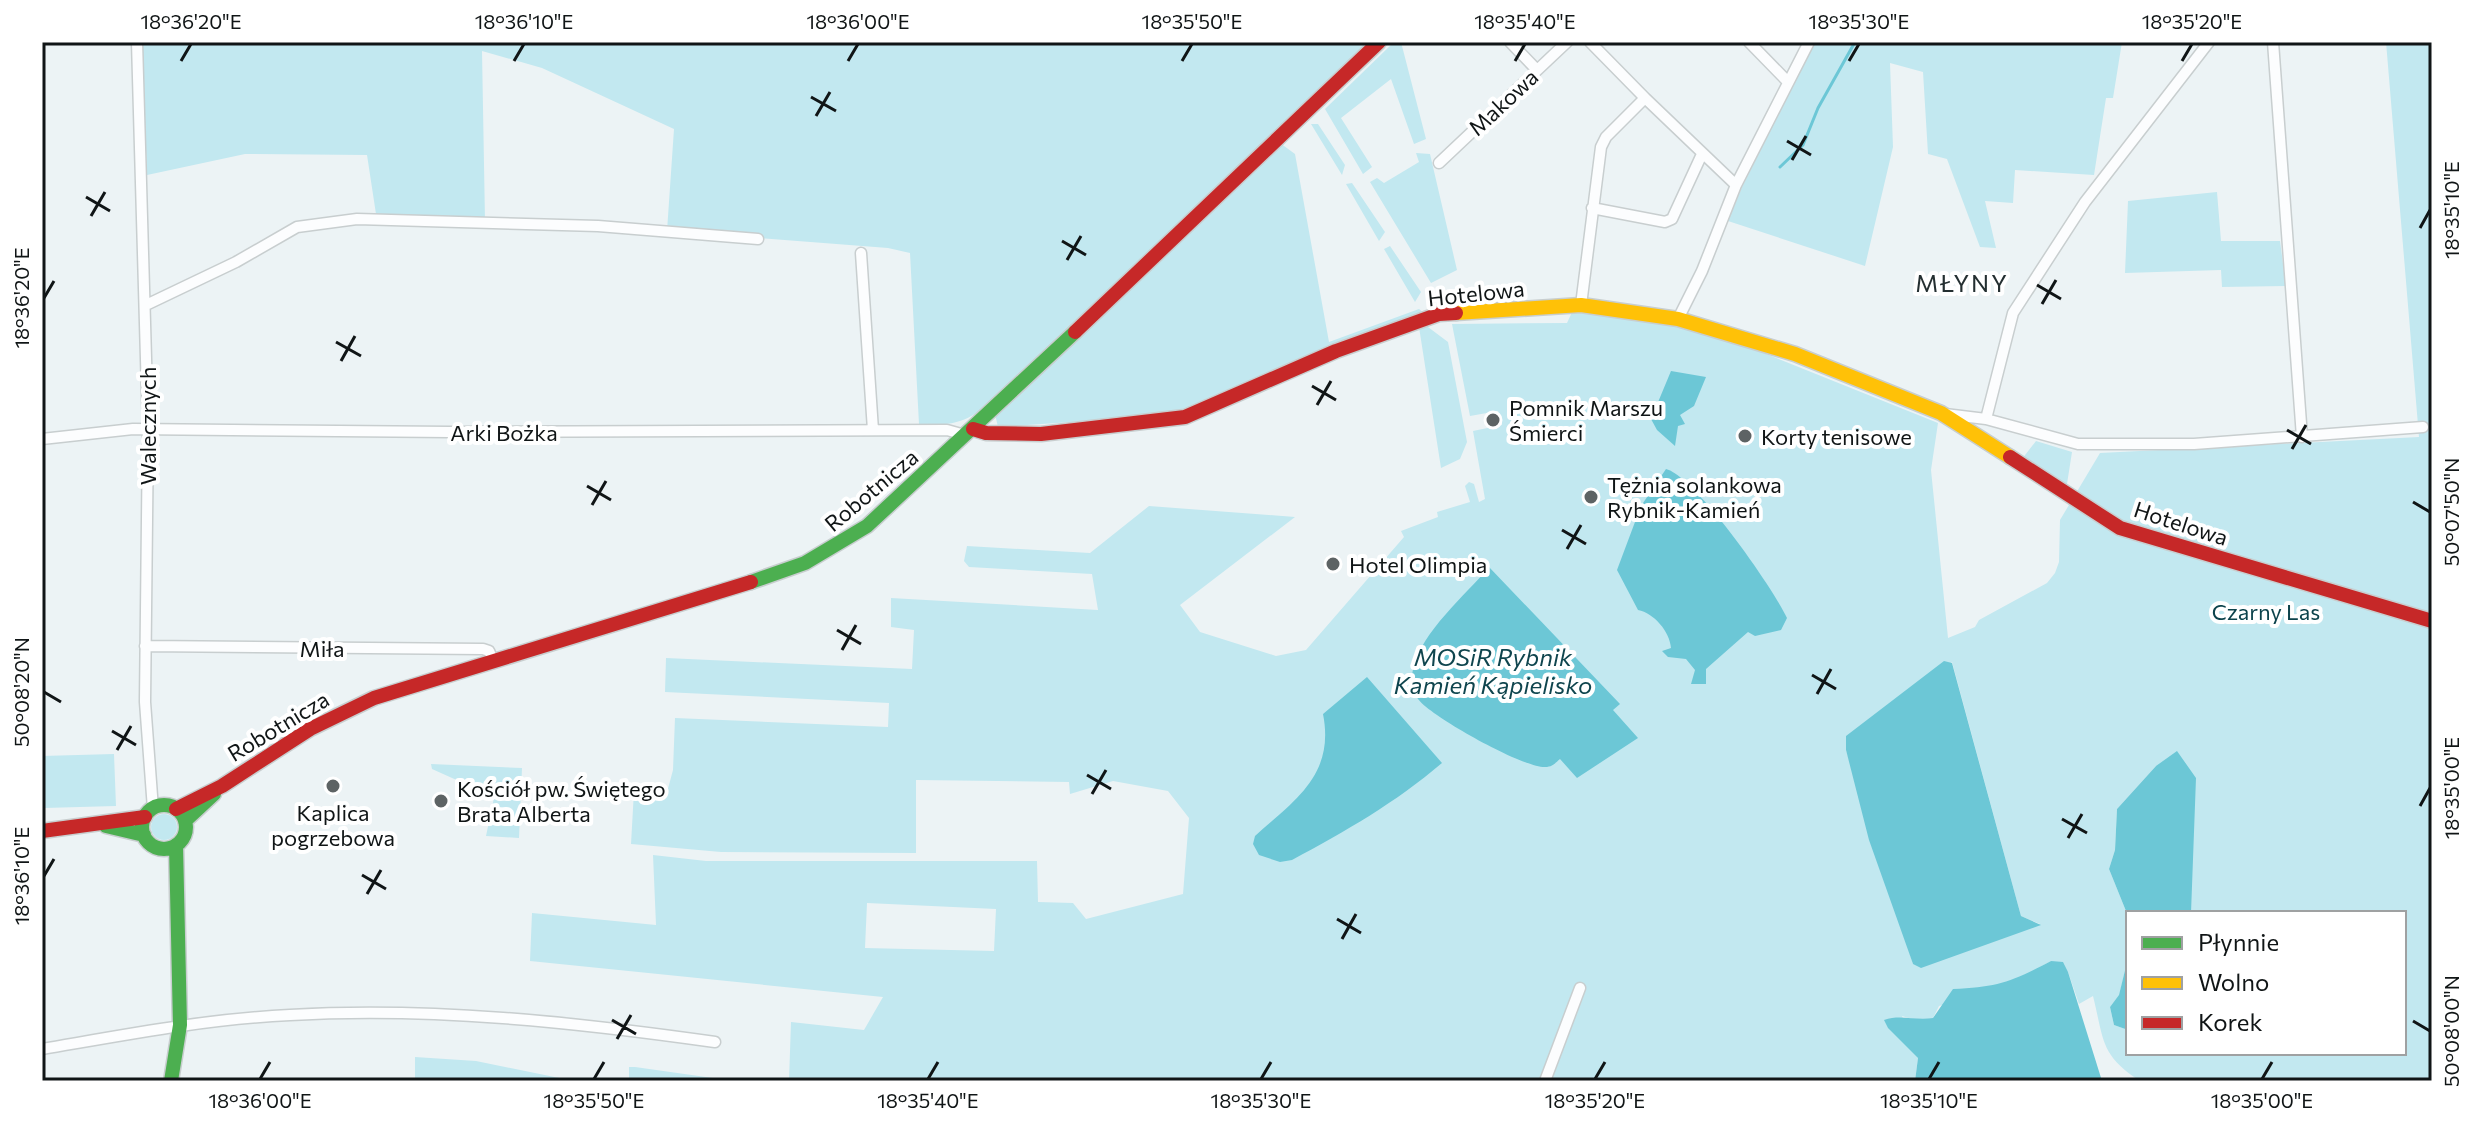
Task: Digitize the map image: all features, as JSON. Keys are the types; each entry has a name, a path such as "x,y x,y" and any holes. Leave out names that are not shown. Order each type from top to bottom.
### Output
{"street":[{"name":"Walecznych","path":"137,42 148,429 145,646 149,813"},
{"name":"Robotnicza","path":"181,815 310,729 357,705 810,561 872,524 1379,42"},
{"path":"1510,42 1537,70"},
{"name":"Makowa","path":"1439,163 1567,42"},
{"path":"1590,42 1736,185"},
{"path":"1749,42 1788,82"},
{"path":"1678,319 1702,271 1736,185 1809,42"},
{"path":"1986,419 2013,313 2085,202 2209,42"},
{"path":"2273,42 2302,437"},
{"path":"1581,305 1599,156 1606,137 1645,98"},
{"path":"1592,208 1665,222 1672,219 1702,154"},
{"path":"146,305 297,227 357,219 598,226 758,239"},
{"path":"861,253 873,430"},
{"name":"Hotelowa","path":"969,432 982,435 1019,434 1160,424 1185,417 1336,351 1439,314 1581,305 1678,319 1795,354 1941,413 2120,528 2432,621"},
{"name":"Hotelowa","path":"1941,413 1986,419 2078,444 2194,444 2423,427"},
{"name":"Arki Bożka","path":"42,439 148,429 969,432"},
{"name":"Miła","path":"145,646 483,649 490,651 493,660"},
{"path":"42,831 94,825 149,813 164,806 181,815 185,835 176,845 159,848"},
{"path":"144,835 149,813"},
{"path":"94,825 144,835 159,848 175,880"},
{"path":"171,1081 180,1025 176,845"},
{"path":"1545,1081 1580,988"},
{"path":"42,1049 180,1025 290,1015 452,1013 715,1042"}],"green space":[{"path":"142,42 1373,42 1280,143 1295,154 1329,342 1419,309 1424,313 1190,411 1163,416 998,427 992,401 958,422 919,424 910,253 888,248 667,231 674,129 542,68 482,51 485,221 376,214 367,155 245,154 147,175"},
{"path":"1394,42 1401,42 1426,139 1414,144 1391,79 1341,118 1372,167 1363,174 1325,109"},
{"path":"1814,42 2122,42 2113,98 2106,98 2094,175 2015,170 2013,203 1985,201 1996,248 1980,247 1947,159 1928,154 1923,72 1890,63 1893,147 1865,266 1728,221"},
{"name":"Czarny Las","path":"2386,42 2432,42 2432,1081 2140,1081 2110,1054 2093,996 2079,1004 2068,972 2051,961 2011,983 1939,1006 1933,1018 1918,1021 1902,1016 1918,1058 1915,1081 789,1081 791,1022 864,1030 883,997 530,961 532,913 656,925 653,855 706,861 1037,861 1038,902 1073,903 1086,919 1183,894 1189,818 1168,791 1113,781 1070,794 1069,782 916,780 916,853 721,852 631,844 634,791 666,796 673,770 675,718 888,727 889,703 665,692 666,658 912,669 914,630 891,627 891,598 1098,610 1092,574 969,567 964,561 967,546 1090,553 1149,506 1295,517 1180,605 1200,632 1276,656 1306,650 1404,537 1401,531 1438,517 1437,512 1470,502 1465,486 1469,482 1474,484 1479,502 1485,499 1473,431 1502,425 1498,411 1470,416 1452,324 1567,323 1573,310 1658,321 1734,341 1938,423 1931,470 1948,638 1975,627 1979,620 2047,583 2059,562 2060,520 2100,453 2419,437","holes":["1952,662 2021,916 2040,924 1913,964 1846,750","2156,766 2191,841 2191,911 2406,911 2406,1055 2126,1055 2126,1029 2114,1025 2110,1007 2119,996 2126,966 2126,911 2109,869 2115,850 2117,809","867,903 996,909 994,951 865,948"]},
{"path":"1311,124 1318,124 1345,165 1342,175"},
{"path":"1416,153 1430,154 1457,270 1431,283 1370,182 1377,178 1384,183 1419,162"},
{"path":"1352,183 1385,232 1379,241 1346,184"},
{"path":"2217,192 2221,241 2280,241 2286,286 2222,287 2221,270 2125,273 2128,201"},
{"path":"1390,246 1421,292 1415,302 1384,249"},
{"path":"1419,327 1428,327 1448,342 1467,442 1460,459 1441,468"},
{"path":"2036,441 2072,452 2067,484 2063,486 2022,459"},
{"path":"114,754 116,806 44,808 42,756"},
{"path":"431,764 522,768 519,838 486,836 496,788 461,782 432,769"},
{"path":"164,814 173,818 177,827 173,836 164,840 155,836 151,827 155,818"},
{"path":"415,1057 476,1061 574,1081 415,1081"},
{"path":"629,1067 635,1067 734,1081 629,1081"}],"water":[{"path":"1671,371 1706,377 1694,406 1680,415 1685,424 1678,426 1675,446 1657,430 1651,419"},
{"path":"1666,469 1679,476 1713,511 1766,583 1787,618 1781,630 1755,636 1748,632 1706,669 1706,684 1691,684 1695,670 1686,659 1668,657 1662,651 1671,648 1668,636 1655,619 1638,610 1617,570 1641,506"},
{"name":"MOSiR Rybnik Kamień Kąpielisko","path":"1489,567 1620,704 1613,710 1638,738 1577,778 1560,759 1550,766 1534,765 1478,740 1426,707 1415,693 1413,669 1425,641"},
{"path":"1944,661 1952,663 2021,916 2041,925 1921,968 1913,964 1869,840 1846,750 1846,736"},
{"path":"1367,677 1442,763 1370,816 1292,860 1280,862 1259,855 1253,844 1255,836 1297,798 1317,770 1323,754 1323,714"},
{"path":"2177,751 2196,778 2191,911 2126,911 2109,869 2115,850 2117,809 2156,766"},
{"path":"2051,961 2063,962 2068,972 2102,1081 1915,1081 1918,1058 1884,1020 1933,1018 1953,989 2004,982"},
{"path":"2126,966 2126,1029 2114,1025 2110,1007 2119,995"}],"waterway":[{"path":"1780,167 1803,145 1818,108 1855,42"}],"traffic: fast":[{"path":"751,582 805,563 867,526 1075,332"},
{"path":"185,821 214,794"},
{"path":"164,805 179,812 186,827 179,842 164,849 149,842 142,827 149,812 164,805"},
{"path":"106,826 144,835"},
{"path":"171,1081 180,1025 176,845"}],"traffic: slow":[{"path":"1456,313 1581,305 1678,319 1795,354 1941,413 2010,457"}],"traffic: jam":[{"path":"1075,332 1379,42"},
{"path":"973,429 986,433 1041,434 1185,417 1336,351 1439,314 1456,313"},
{"path":"2010,457 2120,528 2432,621"},
{"path":"176,809 222,786 310,729 374,698 751,582"},
{"path":"42,831 145,817"}],"place":[{"name":"Pomnik Marszu Śmierci","path":"1493,420"},
{"name":"Korty tenisowe","path":"1745,436"},
{"name":"Tężnia solankowa Rybnik-Kamień","path":"1591,497"},
{"name":"Hotel Olimpia","path":"1333,564"},
{"name":"Kaplica pogrzebowa","path":"333,786"},
{"name":"Kościół pw. Świętego Brata Alberta","path":"441,801"}],"district":[{"name":"MŁYNY","path":"1962,282"}]}
